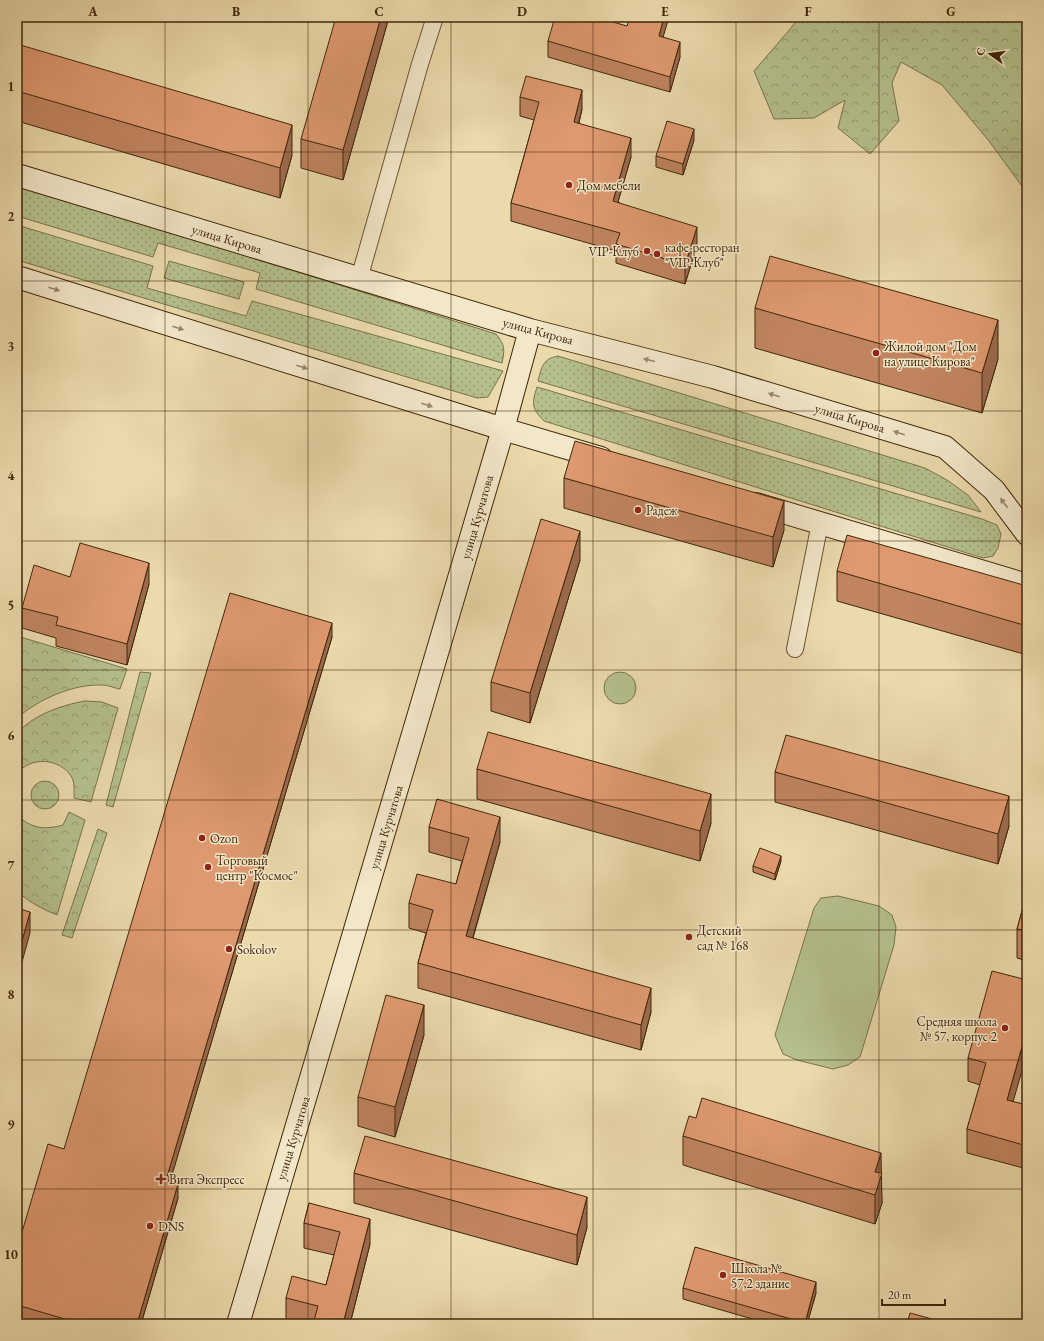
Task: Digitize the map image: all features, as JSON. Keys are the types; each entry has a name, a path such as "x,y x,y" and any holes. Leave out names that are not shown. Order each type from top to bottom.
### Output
{"main road":[{"name":"улица Кирова","path":"17,175 530,330 714,377 945,447 994,490 1027,534"},
{"path":"17,278 616,463"},
{"name":"улица Курчатова","path":"238,1324 503,429 530,330"},
{"path":"737,498 1027,585"}],"street":[{"path":"359,279 420,64 435,17"},
{"path":"795,649 820,523"}],"green space":[{"path":"799,17 1027,17 1027,193 989,141 942,85 901,62 892,83 899,121 870,154 838,128 845,100 814,118 774,119 754,71"},
{"path":"17,184 496,334 504,347 502,363 256,289 260,273 158,243 153,257 17,216"},
{"path":"17,225 153,266 147,288 246,316 252,301 503,371 488,397 477,398 17,260"},
{"path":"169,261 244,282 239,299 164,278"},
{"path":"558,356 925,468 947,480 968,495 981,512 538,381 544,364 549,359"},
{"path":"537,387 982,519 997,525 1001,534 998,548 993,556 983,558 544,421 535,409 534,405 534,397"},
{"path":"17,636 127,669 120,689 106,685 91,685 68,690 35,705 17,718"},
{"path":"140,672 151,673 113,807 106,805"},
{"path":"620,672 631,677 636,688 631,699 620,704 609,699 604,688 609,677"},
{"path":"85,701 102,702 118,708 91,802 74,798 74,784 71,776 66,770 52,763 37,762 29,764 17,774 17,734 23,727 39,716 57,708"},
{"path":"45,781 55,785 59,795 55,805 45,809 35,805 31,795 35,785"},
{"path":"69,812 85,820 57,915 26,899 17,891 17,815 33,826 50,828 63,825"},
{"path":"98,829 107,833 72,938 62,935"},
{"path":"838,896 879,906 892,915 896,927 894,945 860,1057 848,1065 833,1069 797,1060 783,1054 775,1035 814,908 821,898"}],"building":[{"path":"336,17 381,17 343,150 301,139"},
{"path":"555,17 595,17 627,26 630,17 664,17 659,36 680,42 670,77 548,41"},
{"path":"17,44 292,125 280,168 17,91"},
{"path":"526,76 582,90 574,122 631,138 613,201 697,227 685,265 616,244 620,233 511,203 539,102 520,97"},
{"path":"667,121 694,129 683,164 656,156"},
{"path":"770,256 998,320 982,373 755,308"},
{"path":"575,441 784,501 773,537 564,478"},
{"path":"541,519 580,531 530,693 491,682"},
{"path":"847,535 1027,586 1027,626 837,571"},
{"path":"80,543 149,563 127,644 56,625 58,617 22,608 34,565 70,577"},
{"name":"Торговый центр \"Космос\"","path":"230,593 332,623 166,1180 178,1184 137,1324 82,1324 17,1305 17,1249 48,1144 64,1149"},
{"path":"488,732 711,794 700,831 477,769"},
{"path":"786,735 1009,796 998,834 775,772"},
{"path":"437,799 500,817 466,936 651,988 641,1025 418,963 433,910 409,903 417,874 456,884 469,838 429,827"},
{"path":"760,848 781,856 775,874 753,866"},
{"path":"1027,893 1027,931 1017,929"},
{"path":"17,908 30,912 17,959"},
{"path":"992,971 1027,980 1027,1029 1007,1100 1027,1105 1027,1146 967,1129 986,1063 968,1058"},
{"path":"386,995 424,1005 395,1107 358,1097"},
{"path":"702,1098 881,1153 875,1172 882,1173 875,1195 683,1136 689,1116 696,1118"},
{"path":"365,1136 587,1197 577,1235 354,1173"},
{"path":"309,1203 370,1219 343,1324 313,1324 318,1306 286,1298 292,1276 326,1285 340,1232 304,1223"},
{"name":"Школа № 57,2 здание","path":"695,1247 816,1282 805,1323 683,1288"},
{"path":"910,1313 950,1324 907,1324"}],"place":[{"name":"Дом мебели","path":"569,185"},
{"name":"VIP-Клуб","path":"647,251"},
{"name":"кафе-ресторан \"VIP-Клуб\"","path":"657,254"},
{"name":"Жилой дом \"Дом на улице Кирова\"","path":"876,353"},
{"name":"Радеж","path":"638,510"},
{"name":"Ozon","path":"202,838"},
{"name":"Торговый центр \"Космос\"","path":"208,867"},
{"name":"Детский сад № 168","path":"689,937"},
{"name":"Sokolov","path":"229,949"},
{"name":"Средняя школа № 57, корпус 2","path":"1005,1028"},
{"name":"Вита Экспресс","path":"161,1179"},
{"name":"DNS","path":"150,1226"},
{"name":"Школа № 57,2 здание","path":"723,1275"}]}
